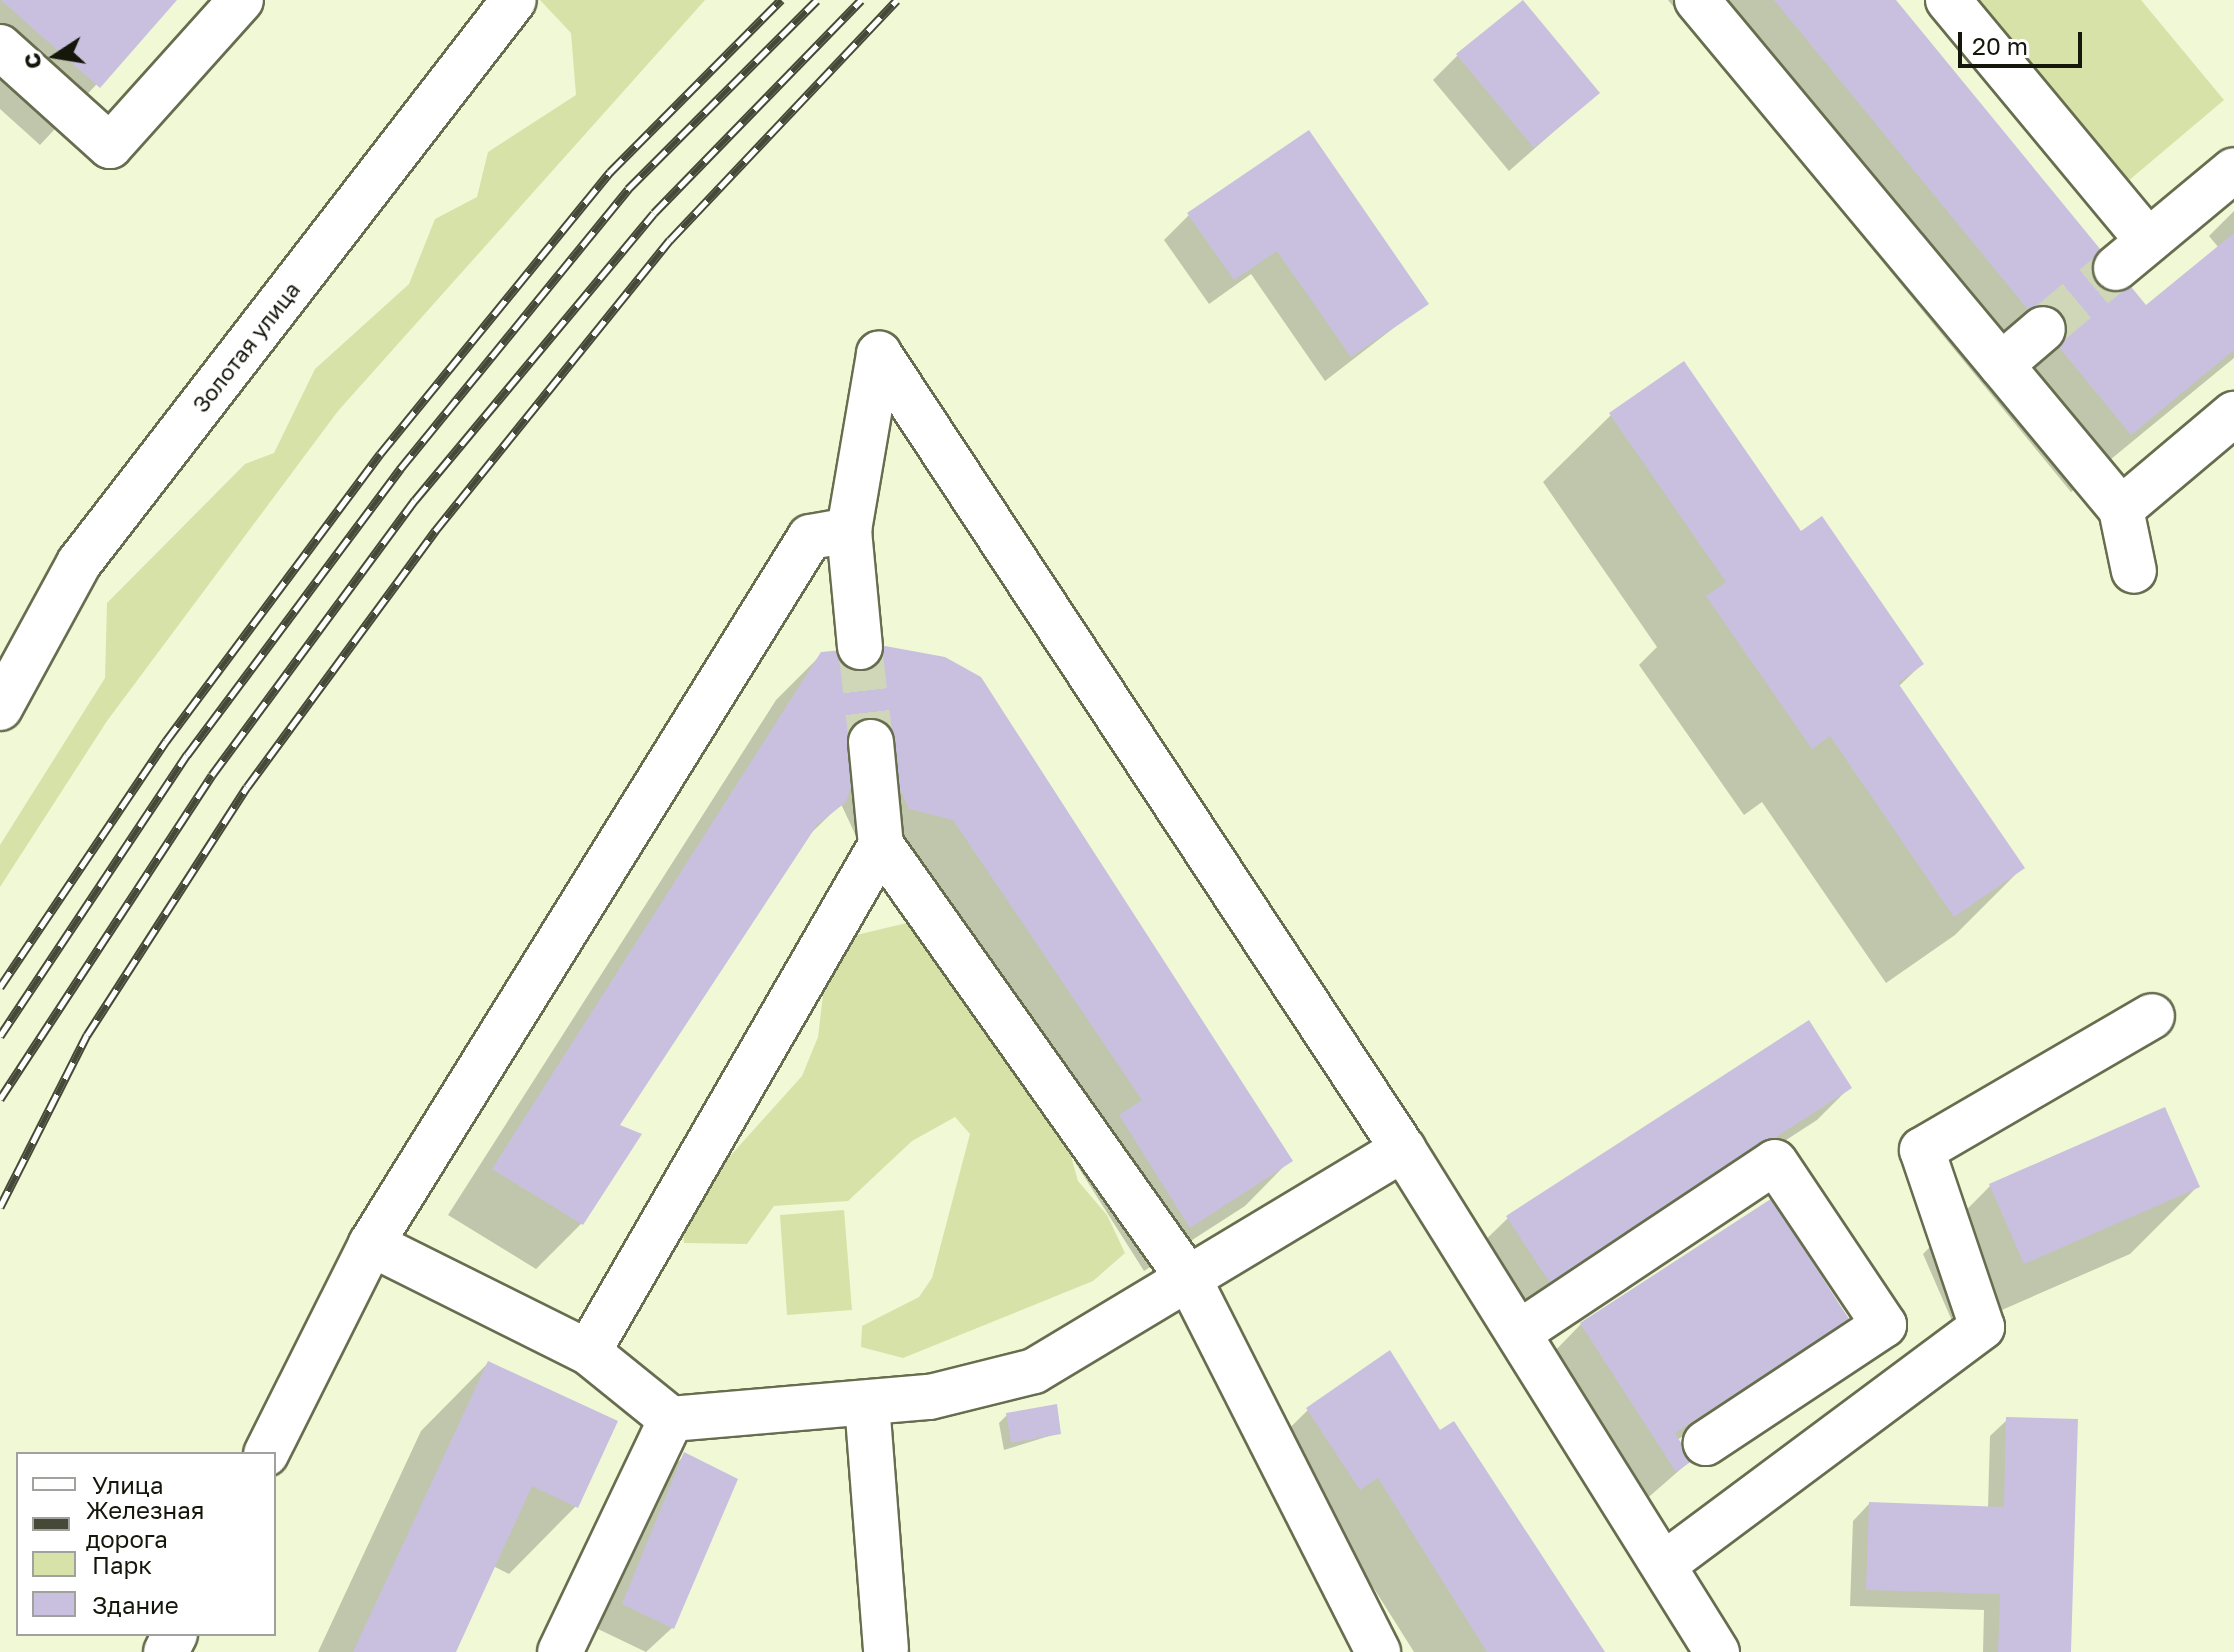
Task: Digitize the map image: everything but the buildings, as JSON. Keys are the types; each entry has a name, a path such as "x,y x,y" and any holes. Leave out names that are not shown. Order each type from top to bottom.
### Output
{"street":[{"path":"0,47 110,146 241,0"},
{"name":"Золотая улица","path":"0,708 79,563 514,0"},
{"path":"1948,0 2132,255 2234,170"},
{"path":"1713,6 2001,365 2121,509 2134,571"},
{"path":"2001,365 2043,329"},
{"path":"860,647 849,530 879,354 1403,1149 1667,1562 1717,1652"},
{"path":"2121,509 2234,414"},
{"path":"267,1452 371,1244 810,537 849,530"},
{"path":"871,742 881,845 1190,1281 1378,1652"},
{"path":"588,1352 881,845"},
{"path":"1667,1562 1982,1327 1922,1150 2152,1016"},
{"path":"371,1244 588,1352 671,1419 867,1403 930,1397 1034,1371 1190,1281 1403,1149"},
{"path":"1520,1332 1775,1162 1884,1325 1706,1443"},
{"path":"867,1403 886,1649"},
{"path":"560,1652 671,1419"}],"green space":[{"path":"540,0 705,0 338,411 107,721 0,887 0,845 105,678 107,603 245,464 274,453 315,369 409,284 435,219 477,197 488,152 576,95 571,33"},
{"path":"1978,0 2141,0 2224,100 2127,182"},
{"path":"911,922 1053,1092 1078,1181 1107,1215 1125,1253 1093,1281 903,1358 861,1347 862,1326 919,1297 932,1278 970,1134 955,1117 912,1141 848,1201 774,1206 747,1244 684,1243 682,1223 688,1203 802,1076 818,1037 828,953 848,937"},
{"path":"844,1210 852,1310 787,1315 780,1215"}],"tunnel":[{"path":"2043,329 2116,268"},
{"path":"860,647 871,742"}],"railway":[{"path":"0,987 166,741 380,454 610,172 781,0"},
{"path":"0,1036 187,755 400,469 628,189 817,0"},
{"path":"0,1099 212,775 415,500 654,213 861,0"},
{"path":"0,1207 87,1035 247,787 435,531 670,240 897,0"}]}
